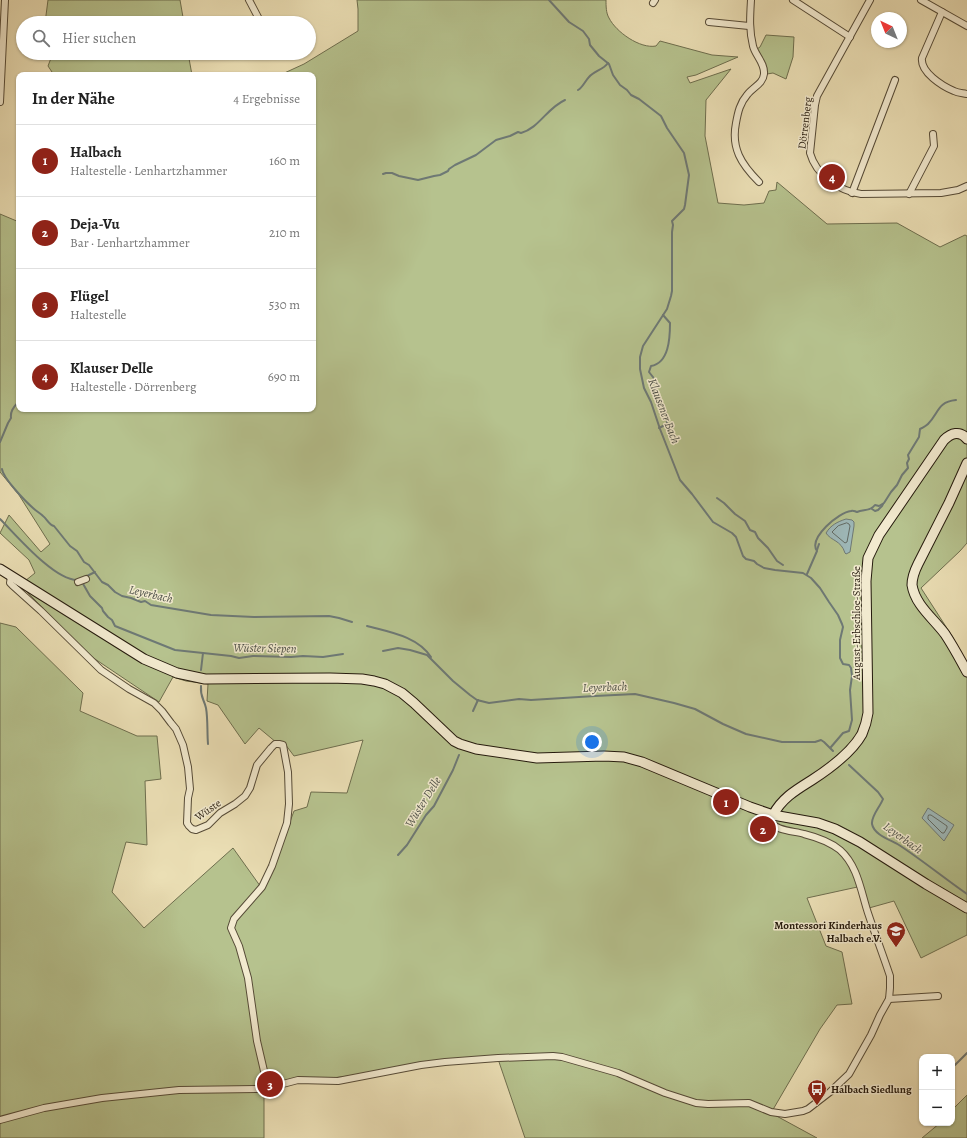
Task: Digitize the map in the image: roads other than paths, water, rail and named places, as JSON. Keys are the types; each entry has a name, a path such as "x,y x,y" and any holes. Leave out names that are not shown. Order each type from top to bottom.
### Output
{"main road":[{"name":"August-Erbschloe-Straße","path":"773,815 781,802 795,790 824,772 839,760 855,744 861,735 866,724 868,713 866,581 868,558 879,535 944,440 950,434 959,433 967,439"},
{"path":"967,463 949,503 918,564 914,573 912,584 919,603 944,634 967,672"},
{"path":"0,568 144,659 177,673 205,678 330,678 374,680 402,693 454,741 466,746 506,754 537,758 604,756 624,757 642,762 773,815 835,829 848,835 967,908"}],"street":[{"path":"0,102 5,0"},
{"path":"249,0 258,16"},
{"path":"751,0 749,26 753,47 764,68 764,75 761,81 748,93 740,106 737,114 734,138 735,145 742,162 746,169 759,182"},
{"path":"793,0 850,36"},
{"name":"Dörrenberg","path":"870,0 817,96 810,153 815,164 823,174 836,185 852,193 910,194 950,192 967,186"},
{"path":"921,0 967,26"},
{"path":"942,12 922,58 922,62 926,71 942,85 956,92 967,94"},
{"path":"709,22 749,26"},
{"path":"852,193 895,80"},
{"path":"910,194 934,146 934,134"},
{"name":"Wüste","path":"12,576 10,583 41,610 101,670 129,689 154,703 176,729 183,745 186,760 190,789 188,798 187,823 192,829 196,830 208,825 220,813 242,800 250,788 257,765 275,744 283,745 288,772 289,804 287,823 272,866 262,887 234,919 231,925 232,932 238,942 248,978 256,1037 268,1088"},
{"path":"78,582 86,579"},
{"path":"0,1120 44,1108 102,1098 180,1090 264,1089 298,1080 338,1081 421,1065 445,1062 553,1056 562,1057 618,1073 665,1093 696,1103 749,1103 771,1112 786,1114 803,1111 808,1109 830,1092 849,1074 871,1036 889,999 890,976 867,912 861,888 851,863 844,854 829,843 803,833 777,828 771,824 773,815"},
{"path":"889,999 938,996"}],"water":[{"path":"846,519 852,520 854,522 854,526 850,552 846,554 839,543 826,533 834,524"},
{"path":"928,808 954,825 944,841 922,818"}],"waterway":[{"name":"Klausener Bach","path":"549,0 569,22 583,31 589,39 590,45 599,56 609,64 613,75 620,85 631,95 639,99 661,116 667,128 684,153 689,175 684,209 672,221 672,291 667,309 643,346 640,357 640,369 644,388 651,402 680,480 713,522 736,537 743,556 746,559 754,561 764,568 803,573 811,578 820,588 838,615 843,627 840,640 840,658 843,664 849,665 851,668 852,676 850,690 852,720 849,731 843,733 831,747"},
{"path":"578,90 591,75 608,63"},
{"path":"383,174 392,173 418,180 440,175 455,165 476,155 496,140 518,132 521,133 533,127 553,108 565,100"},
{"path":"659,428 667,424 667,418 657,398 656,381 649,372 651,366 662,360 669,342 670,323 663,315"},
{"path":"807,574 817,551 815,546 817,539 826,526 846,512 869,510 875,505 879,506 884,503 908,468 908,455 919,437 920,429 932,420 945,403 956,400"},
{"path":"0,442 11,418 12,410 16,404"},
{"name":"Leyerbach","path":"2,469 6,478 29,505 54,526 102,582 122,596 141,602 145,601 151,605 211,615 254,617 329,616 352,622"},
{"path":"717,498 745,521 750,530 755,532 758,538 768,548 777,561 783,565"},
{"path":"872,509 875,511 878,510 883,504"},
{"name":"Leyerbach","path":"0,519 36,556 47,565 58,573 68,578 77,580"},
{"path":"817,550 819,544"},
{"path":"85,577 95,572"},
{"name":"Leyerbach","path":"82,582 90,596 102,608 115,626 175,650 239,658 253,656 323,657 343,654"},
{"path":"367,626 402,636 418,644 431,657"},
{"name":"Leyerbach","path":"383,651 398,648 427,655 453,681 470,695 477,700 489,703 519,699 531,700 635,694 695,709 746,734 782,742 815,742 821,740 833,751"},
{"name":"Wüster Siepen","path":"201,670 203,653"},
{"name":"Wüster Siepen","path":"201,686 207,712 208,744"},
{"name":"Wüster Delle","path":"473,711 478,700"},
{"name":"Wüster Delle","path":"398,855 407,845 426,815 434,806 453,770 459,755"},
{"name":"Leyerbach","path":"849,765 878,792 883,799 874,815 872,821 873,828 883,837 908,851 967,894"},
{"path":"955,1065 967,1053"}],"place":[{"name":"Klauser Delle","path":"832,177"},
{"name":"Halbach","path":"726,802"},
{"name":"Deja-Vu","path":"763,829"},
{"name":"Montessori Kinderhaus Halbach e.V.","path":"896,948"},
{"name":"Flügel","path":"270,1084"},
{"name":"Halbach Siedlung","path":"817,1106"}]}
